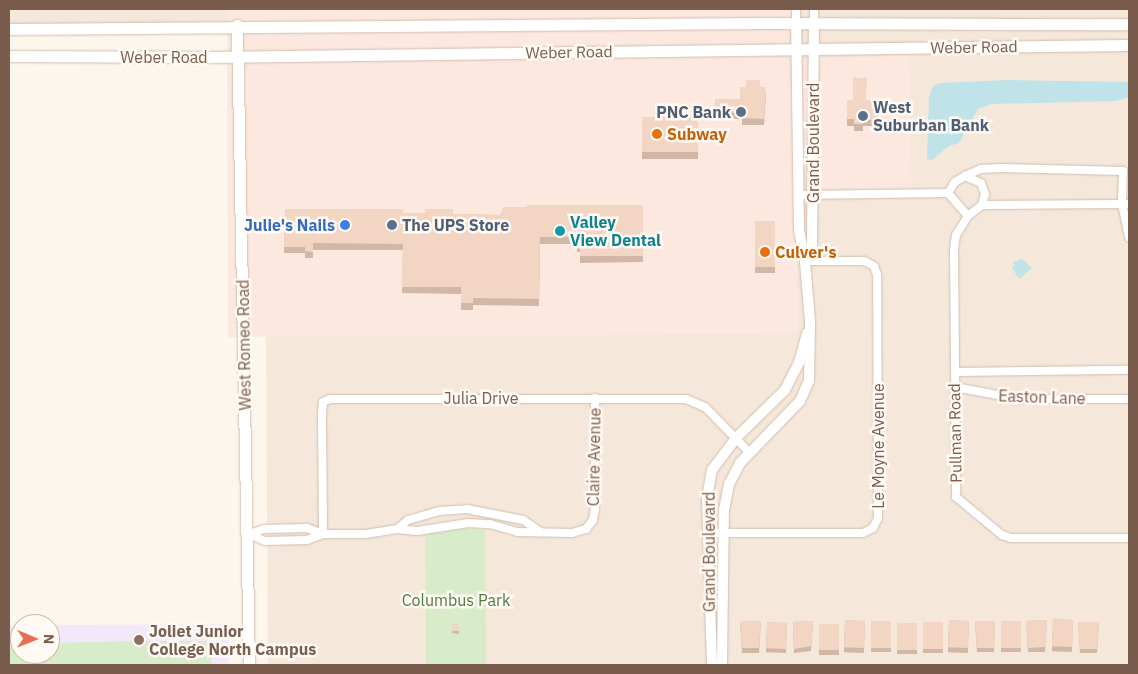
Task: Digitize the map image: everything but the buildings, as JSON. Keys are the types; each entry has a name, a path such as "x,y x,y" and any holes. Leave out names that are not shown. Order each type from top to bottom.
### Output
{"main road":[{"name":"Weber Road","path":"9,29 237,25 1129,24"},
{"name":"West Romeo Road","path":"237,25 249,534 250,665"},
{"name":"Weber Road","path":"9,56 238,57 1129,45"}],"street":[{"path":"796,9 796,23"},
{"path":"814,9 814,23"},
{"name":"Grand Boulevard","path":"722,665 724,533 729,484 740,463 800,401 809,381 810,322 805,261 798,231 796,23"},
{"name":"Grand Boulevard","path":"805,261 812,248 814,23"},
{"path":"948,193 955,182 981,169 1123,171 1129,237"},
{"path":"798,195 948,193 968,216 982,205 985,194 981,183 965,176"},
{"path":"982,205 1126,204"},
{"name":"Pullman Road","path":"968,216 956,235 954,250 956,497 1002,535 1011,538 1129,538"},
{"name":"Le Moyne Avenue","path":"707,533 863,533 873,528 878,518 877,275 874,266 864,261 805,261"},
{"name":"Grand Boulevard","path":"712,665 707,498 712,470 737,437 785,390 799,363 810,322"},
{"name":"Easton Lane","path":"955,372 1129,372"},
{"name":"Easton Lane","path":"955,387 1019,399 1129,399"},
{"name":"Claire Avenue","path":"249,534 264,528 299,528 323,534 366,534 397,529 417,531 468,523 490,524 518,532 572,533 586,529 592,520 595,398"},
{"name":"Julia Drive","path":"323,534 322,412 323,402 330,399 686,399 705,407 737,437 750,453"},
{"name":"Claire Avenue","path":"397,529 408,520 440,511 467,509 523,520 541,532"},
{"name":"Claire Avenue","path":"249,534 273,541 307,540 323,534"}],"shaded area":[{"path":"9,9 227,9 227,25 9,30"},
{"path":"227,9 791,9 792,59 909,55 911,191 795,191 798,333 228,337"},
{"path":"791,9 1129,9 1129,665 268,665 266,336 798,333"},
{"name":"Joliet Junior College North Campus","path":"229,624 229,665 9,665 10,626 10,664 60,664 60,625"}],"green space":[{"name":"Columbus Park","path":"458,529 485,530 486,665 426,665 425,534"},
{"path":"209,641 212,665 9,665 10,645 10,664 60,664 60,643"}],"water":[{"path":"1008,80 1129,82 1129,97 1116,101 992,104 978,109 959,143 949,146 932,160 927,159 929,97 933,86 940,83"},
{"path":"1022,259 1032,268 1019,279 1012,268 1015,265 1013,262"}],"place":[{"name":"PNC Bank","path":"741,112"},
{"name":"West Suburban Bank","path":"863,116"},
{"name":"Subway","path":"657,134"},
{"name":"Julie's Nails","path":"345,225"},
{"name":"The UPS Store","path":"392,225"},
{"name":"Valley View Dental","path":"560,231"},
{"name":"Culver's","path":"765,252"},
{"name":"Joliet Junior College North Campus","path":"139,640"}]}
